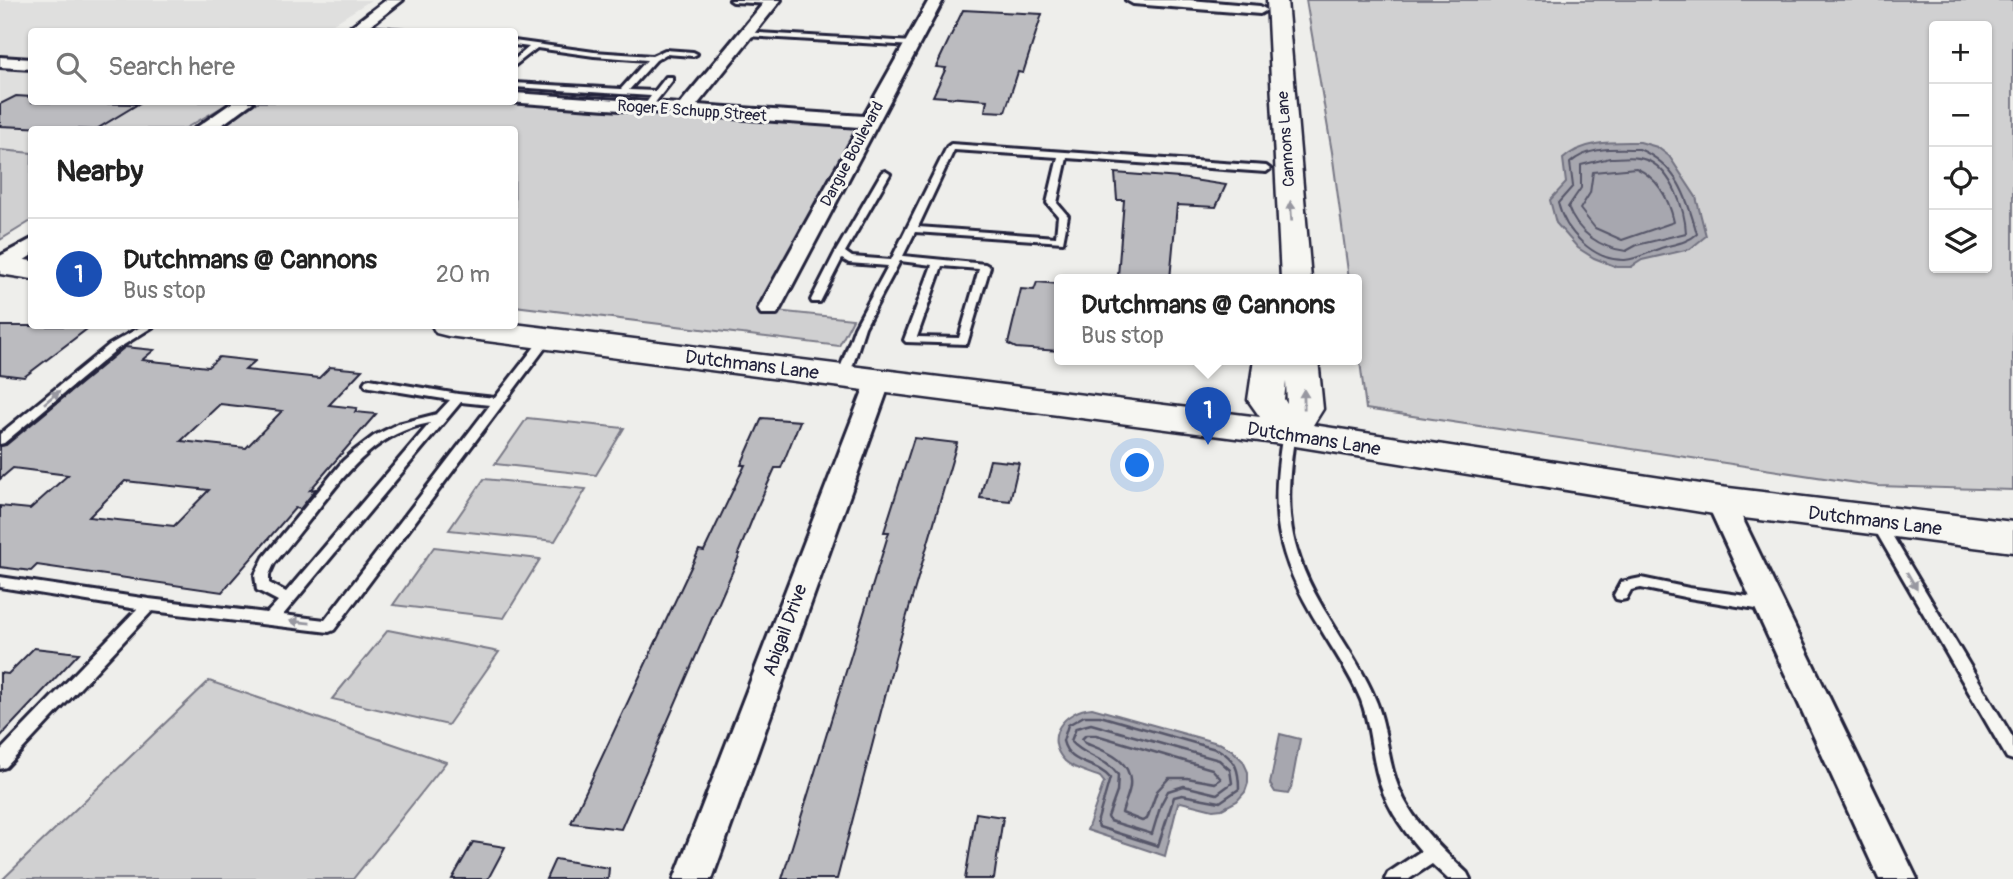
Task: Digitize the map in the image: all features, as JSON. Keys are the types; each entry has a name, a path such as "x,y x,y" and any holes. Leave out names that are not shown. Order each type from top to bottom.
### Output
{"main road":[{"name":"Cannons Lane","path":"1268,5 1266,169 1269,238"},
{"name":"Cannons Lane","path":"1268,5 1295,274"},
{"path":"0,266 28,270"},
{"name":"Dutchmans Lane","path":"473,329 1289,433 1720,500 2013,537"},
{"path":"1270,365 1266,400 1289,433 1305,409 1301,365"}],"street":[{"path":"356,28 396,0"},
{"name":"Dargue Boulevard","path":"769,309 936,0"},
{"path":"1133,0 1268,5"},
{"path":"684,110 773,1"},
{"path":"0,62 28,64"},
{"name":"Roger E Schupp Street","path":"518,98 652,100 684,110 869,122"},
{"path":"208,126 240,105"},
{"path":"0,266 28,248"},
{"name":"Abigail Drive","path":"694,879 861,380"},
{"path":"1720,500 1898,879"}],"lane":[{"path":"733,0 773,1"},
{"path":"746,34 913,44"},
{"path":"518,44 594,54 653,58"},
{"path":"518,61 535,46"},
{"path":"623,92 653,58 665,52 693,54"},
{"path":"518,85 623,92 652,100 669,79"},
{"path":"861,380 860,327 912,229 950,147 1266,169"},
{"path":"912,229 1060,240 1063,216 1052,203 1063,156"},
{"path":"816,300 885,174"},
{"path":"840,253 849,260 938,262 985,267 963,342 910,340 938,262"},
{"path":"0,440 113,347 144,329"},
{"path":"0,582 149,605 329,626 547,338"},
{"path":"370,383 499,402"},
{"path":"271,619 458,398"},
{"path":"288,599 262,586 262,575 269,561 347,464 361,451 406,424 442,418"},
{"path":"1289,433 1283,467 1282,505 1286,544 1296,574 1353,666 1373,710 1388,783 1403,817 1433,853 1461,879"},
{"path":"1878,522 2013,753"},
{"path":"1621,595 1626,586 1641,583 1769,605"},
{"path":"0,762 149,605"},
{"path":"1394,879 1433,853"}],"shaded area":[{"path":"0,0 371,0 327,28 28,28 28,105 208,105 174,126 28,126 28,220 0,237"},
{"path":"1306,0 2013,0 2013,490 1877,486 1366,409 1360,365 1362,274 1348,274 1332,152"},
{"path":"518,102 844,124 861,134 766,310 853,319 839,346 518,306 518,126 224,126 253,105 518,105"},
{"path":"136,105 226,105 189,126 102,126"},
{"path":"0,150 28,153 28,223 0,240"},
{"path":"527,418 624,428 596,475 495,464"},
{"path":"484,479 586,489 555,541 449,530"},
{"path":"434,547 540,559 504,618 393,605"},
{"path":"388,630 499,652 448,725 332,699"},
{"path":"209,681 446,762 353,879 3,879"}],"water":[{"path":"1640,142 1657,147 1669,156 1696,197 1706,236 1690,249 1642,260 1631,267 1617,267 1578,248 1556,223 1550,200 1566,183 1563,159 1571,153 1599,143"},
{"path":"1092,708 1221,744 1232,750 1243,761 1248,772 1245,792 1237,801 1222,809 1213,810 1178,803 1165,856 1087,830 1104,782 1100,777 1077,769 1065,761 1058,752 1056,734 1066,719"},
{"path":"1280,734 1300,739 1288,794 1275,792 1270,784"}],"building":[{"path":"963,10 1042,14 1023,73 1018,72 1005,112 985,111 987,100 933,96 946,68 936,67"},
{"path":"16,96 28,97 28,105 136,105 102,126 28,127 0,126 0,104"},
{"path":"1115,173 1226,185 1216,207 1177,205 1170,274 1118,274 1124,200 1117,200"},
{"path":"1037,282 1054,284 1054,351 1016,348 1008,344 1021,289 1034,290"},
{"path":"0,326 87,329 24,377 0,374"},
{"path":"125,347 154,350 142,360 208,367 219,357 255,361 245,370 319,378 330,367 362,370 329,405 357,408 355,412 376,414 310,490 316,489 300,509 295,508 222,592 37,565 31,571 0,567 0,506 30,509 68,475 13,468 0,479 0,446 6,445","holes":["220,404 282,411 246,448 181,441","125,481 209,490 174,526 89,517"]},
{"path":"762,418 800,421 781,468 775,468 756,510 740,554 621,829 571,823 699,550 704,551 745,465 741,465"},
{"path":"914,438 957,443 899,643 837,879 782,879 889,532 884,532"},
{"path":"990,460 1019,463 1010,501 980,498"},
{"path":"34,648 79,653 0,737 0,673 8,674"},
{"path":"976,813 1003,817 994,879 965,879"},
{"path":"473,842 505,847 488,879 452,879"},
{"path":"555,859 609,868 608,879 546,879"}],"place":[{"name":"Dutchmans @ Cannons","path":"1208,445"}]}
